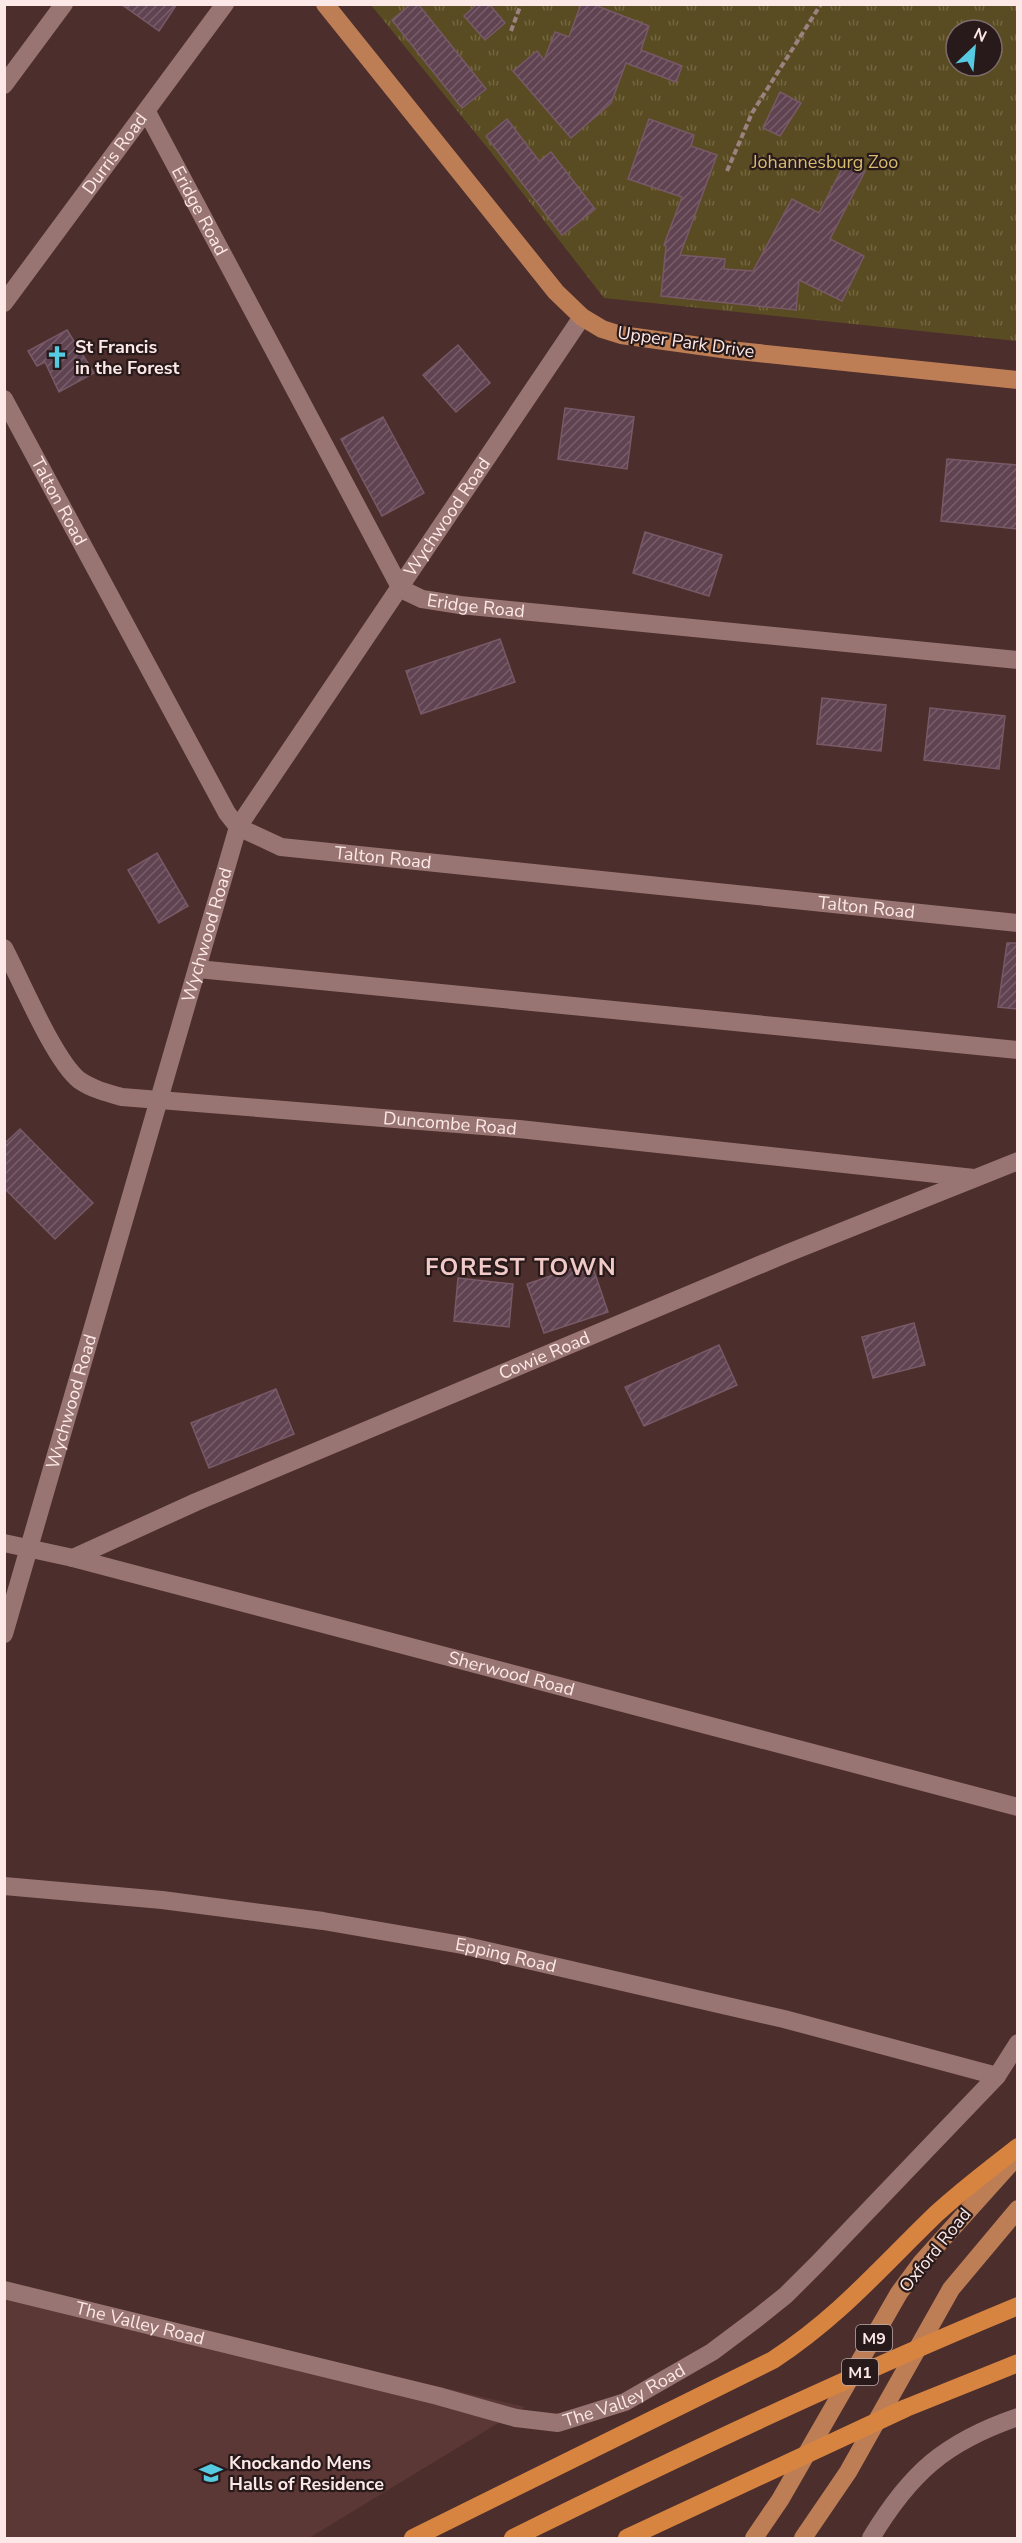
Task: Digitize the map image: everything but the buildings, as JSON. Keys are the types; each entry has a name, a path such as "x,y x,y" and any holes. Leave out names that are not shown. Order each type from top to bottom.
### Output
{"highway":[{"path":"413,2538 773,2360 811,2335 845,2306 936,2214 1017,2147"},
{"name":"M1","path":"513,2538 704,2444 876,2365 1017,2306"},
{"path":"627,2538 906,2408 1017,2363"}],"main road":[{"name":"Upper Park Drive","path":"325,4 556,292 582,317 602,329 621,335 729,350 1017,380"},
{"name":"Oxford Road","path":"754,2538 780,2500 899,2293 928,2254 1017,2155"},
{"name":"Oxford Road","path":"803,2538 848,2472 951,2289 1017,2209"}],"street":[{"path":"4,85 64,4"},
{"name":"Durris Road","path":"4,303 225,4"},
{"name":"Eridge Road","path":"147,112 401,589 422,599 460,605 1017,660"},
{"name":"Wychwood Road","path":"4,1634 238,827 401,589 582,317"},
{"name":"Talton Road","path":"4,399 184,736 227,813 238,827 281,847 361,857 667,885 1017,924"},
{"name":"Duncombe Road","path":"4,948 64,1063 79,1079 96,1089 122,1097 519,1129 974,1178"},
{"path":"198,969 1017,1050"},
{"name":"Cowie Road","path":"74,1558 228,1488 1017,1161"},
{"name":"Sherwood Road","path":"4,1543 74,1558 1017,1807"},
{"name":"Epping Road","path":"4,1886 162,1900 323,1921 462,1945 784,2019 997,2076"},
{"name":"The Valley Road","path":"4,2290 438,2396 516,2418 558,2423 605,2409 646,2391 712,2352 756,2319 819,2262 997,2076 1017,2043"},
{"path":"871,2538 914,2477 962,2440 1017,2417"}],"path":[{"path":"511,31 521,4"},
{"path":"727,171 752,113 821,4"}],"shaded area":[{"name":"Knockando Mens Halls of Residence","path":"5,2283 525,2407 309,2538 5,2538"}],"green space":[{"name":"Johannesburg Zoo","path":"371,5 1017,5 1017,341 604,298 490,151"}],"place":[{"name":"St Francis in the Forest","path":"57,357"},
{"name":"Knockando Mens Halls of Residence","path":"211,2473"}],"district":[{"name":"FOREST TOWN","path":"521,1267"}]}
